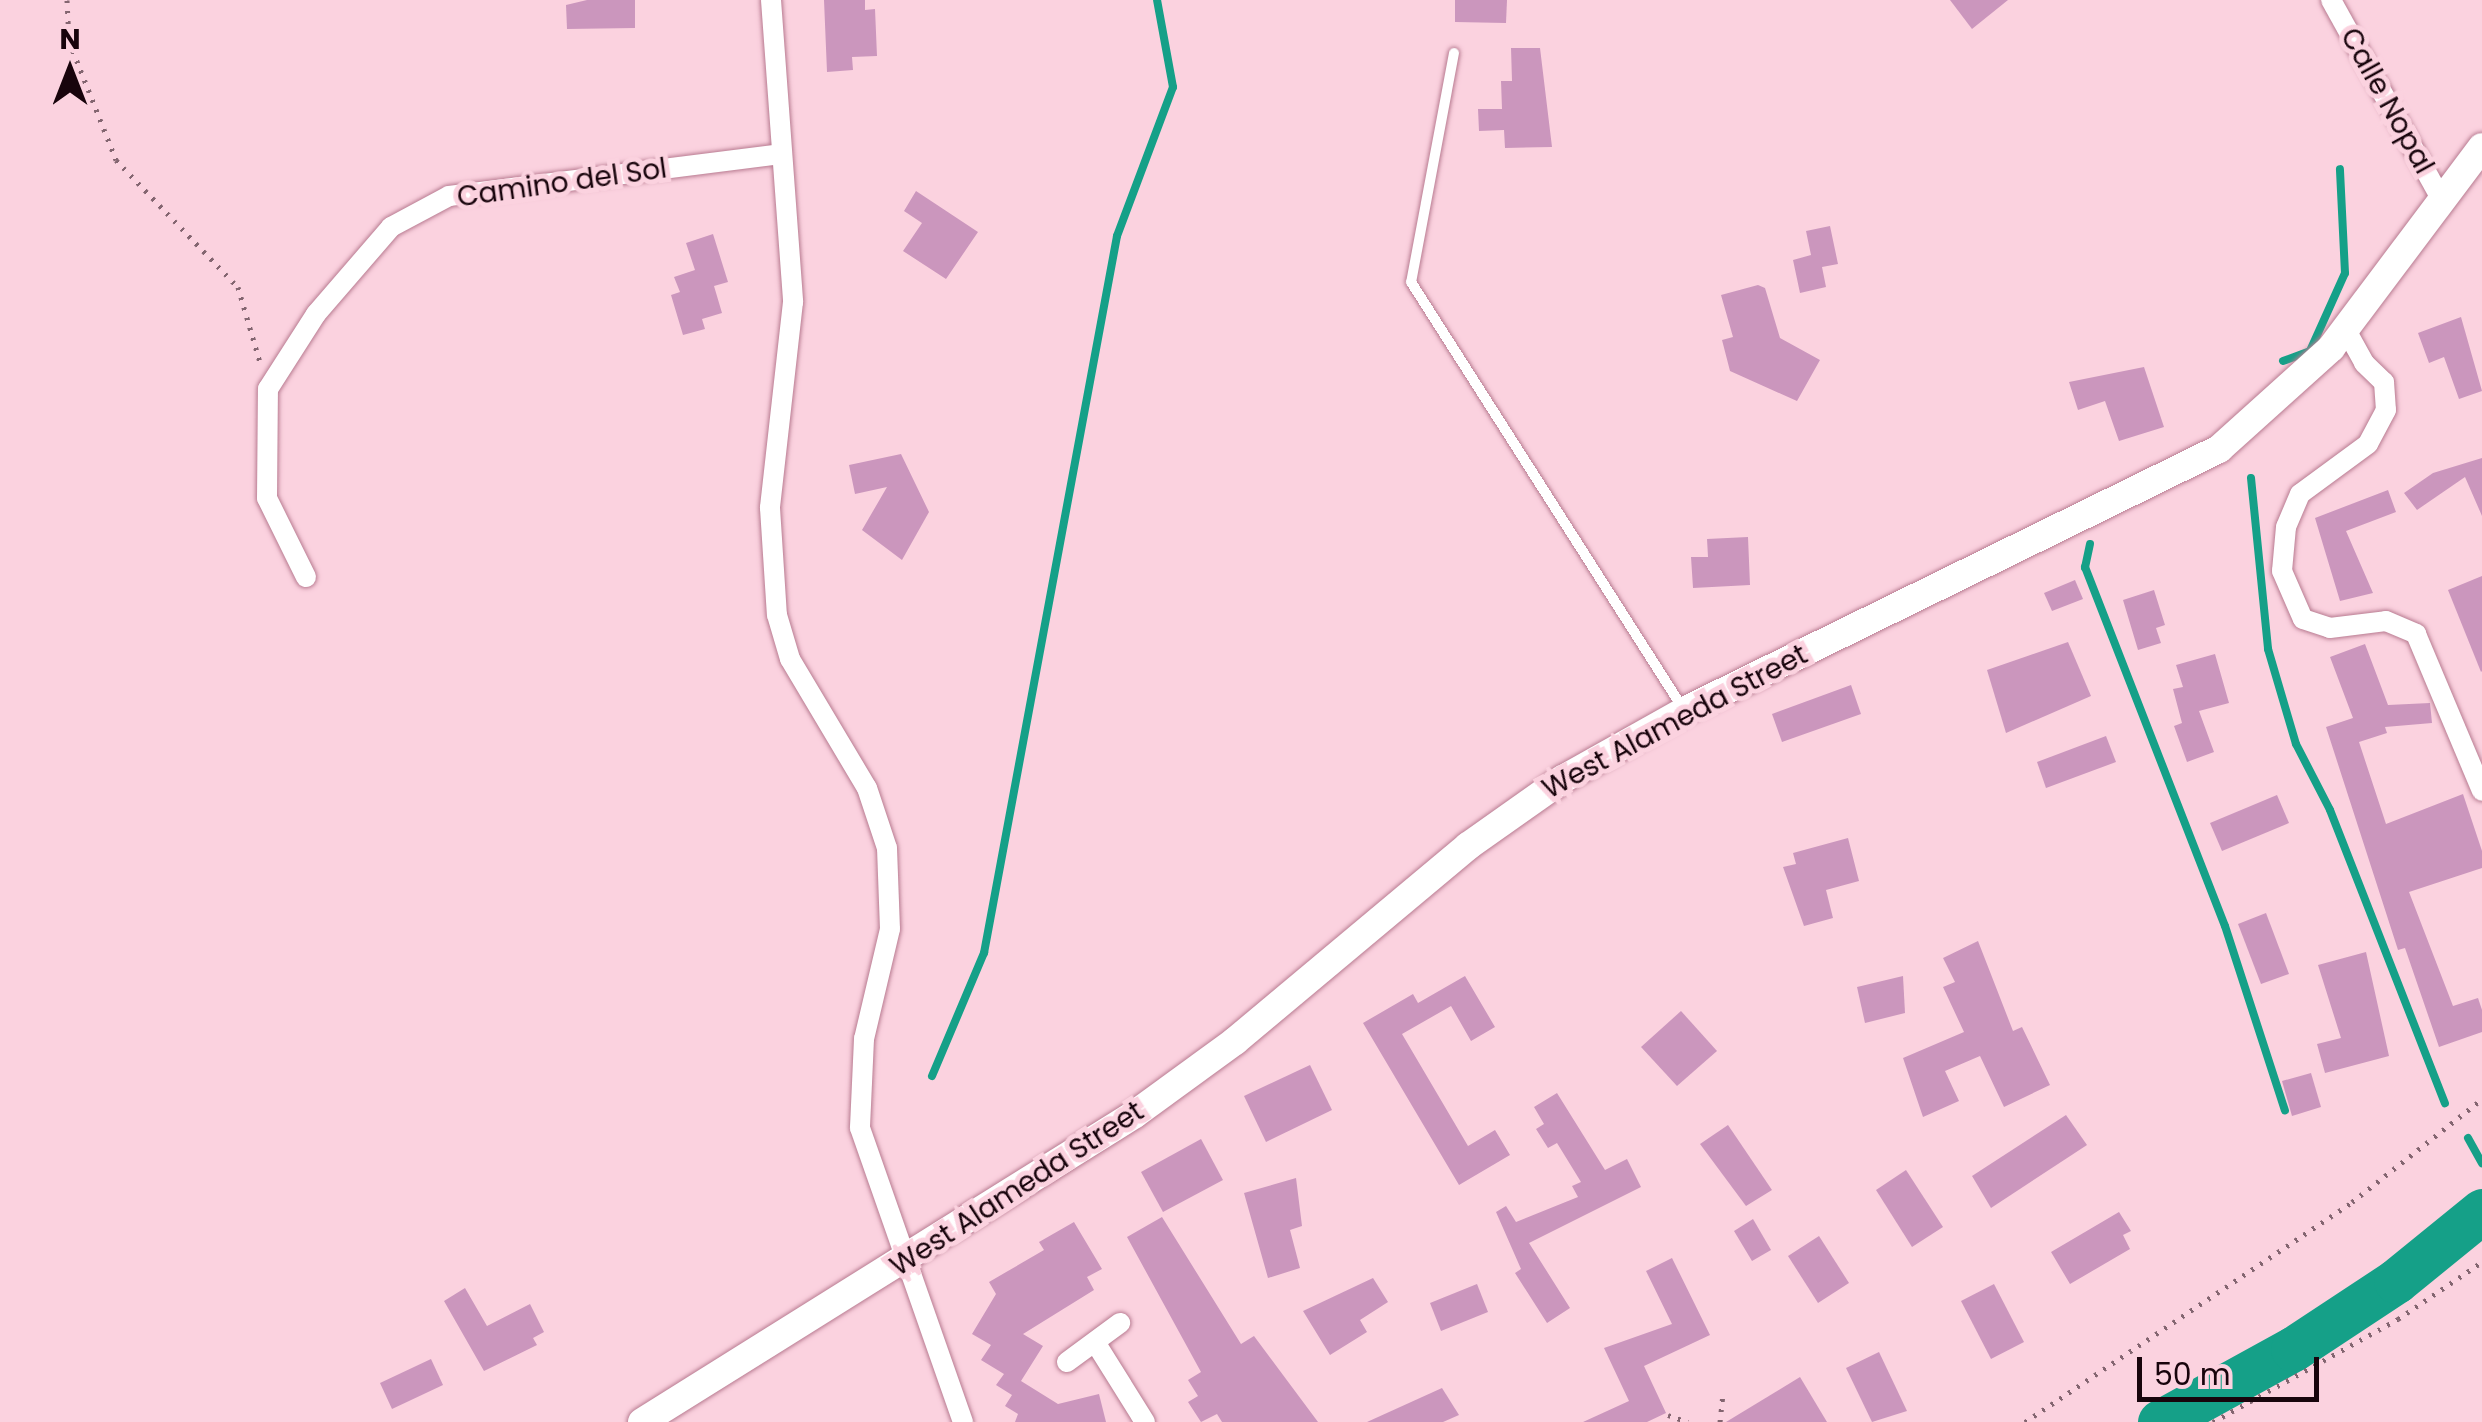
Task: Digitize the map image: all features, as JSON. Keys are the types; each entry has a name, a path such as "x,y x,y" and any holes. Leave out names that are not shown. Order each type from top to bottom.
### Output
{"street":[{"path":"771,0 793,302 770,508 777,616 790,659 867,788 887,848 890,929 857,1094 869,1160 964,1422"},
{"name":"Calle Nopal","path":"2331,0 2443,202"},
{"name":"West Alameda Street","path":"642,1422 907,1260 1202,1066 1514,812 1684,711 2198,463 2286,395 2346,330 2482,146"},
{"name":"Camino del Sol","path":"268,390 316,314 392,227 450,196 780,154"},
{"path":"2346,330 2364,363 2384,382 2386,410 2368,444 2300,494 2286,526 2282,571 2303,619 2330,628 2386,621 2416,634 2482,792"},
{"path":"268,390 267,498 306,577"},
{"path":"1067,1362 1120,1322"},
{"path":"1094,1342 1146,1422"}],"lane":[{"path":"1454,53 1410,282 1684,711"}],"path":[{"path":"67,0 68,41 116,160 238,287 268,390"},
{"path":"2026,1422 2352,1202 2482,1098"},
{"path":"2213,1422 2398,1319 2482,1262"},
{"path":"1720,1422 1722,1391"},
{"path":"1668,1415 1688,1422"}],"building":[{"path":"587,0 635,0 635,28 567,29 566,5"},
{"path":"824,0 865,0 865,10 875,9 877,56 852,57 853,70 827,72"},
{"path":"1455,0 1507,0 1506,23 1455,22"},
{"path":"1950,0 2008,0 1972,29"},
{"path":"1511,48 1540,48 1552,147 1505,148 1504,130 1479,131 1478,109 1502,109 1501,81 1512,81"},
{"path":"916,191 978,232 946,279 903,251 922,223 904,211"},
{"path":"1830,226 1838,264 1822,267 1826,287 1800,293 1793,260 1811,255 1806,231"},
{"path":"713,234 728,282 714,286 722,313 702,319 705,329 683,335 671,295 680,292 674,277 695,270 686,243"},
{"path":"1758,285 1765,288 1780,338 1820,360 1797,401 1730,371 1722,340 1733,337 1721,295"},
{"path":"2461,317 2482,391 2459,399 2444,357 2429,363 2418,333"},
{"path":"2144,367 2164,427 2119,441 2105,401 2078,410 2069,382"},
{"path":"901,454 929,512 902,560 862,530 887,487 855,494 849,465"},
{"path":"2482,458 2482,516 2465,477 2417,510 2404,493 2433,473"},
{"path":"2388,490 2396,512 2346,531 2373,593 2340,601 2315,518"},
{"path":"1748,537 1750,585 1693,588 1691,557 1708,557 1707,539"},
{"path":"2482,576 2482,671 2481,672 2448,590"},
{"path":"2075,580 2083,599 2052,611 2044,593"},
{"path":"2154,590 2165,625 2156,628 2161,643 2138,650 2123,600"},
{"path":"2068,642 2091,696 2006,733 1987,670"},
{"path":"2365,644 2388,705 2430,703 2432,723 2385,727 2387,733 2359,742 2386,824 2463,794 2482,851 2482,868 2409,892 2453,1006 2478,998 2482,1010 2482,1032 2439,1047 2405,948 2398,950 2326,727 2353,718 2330,657"},
{"path":"2215,654 2229,703 2199,711 2214,752 2187,762 2174,726 2182,723 2173,689 2183,687 2176,665"},
{"path":"1851,685 1861,714 1782,742 1772,714"},
{"path":"2106,736 2116,762 2046,788 2037,762"},
{"path":"2277,795 2289,823 2222,851 2210,823"},
{"path":"1848,838 1859,881 1826,890 1833,918 1804,926 1783,867 1796,864 1793,853"},
{"path":"2266,913 2289,974 2261,984 2238,924"},
{"path":"1978,941 2013,1031 2022,1027 2050,1085 2004,1107 1980,1056 1945,1071 1959,1101 1923,1117 1903,1058 1964,1032 1943,987 1955,982 1943,958"},
{"path":"2366,952 2389,1056 2325,1073 2317,1044 2341,1038 2318,965"},
{"path":"1465,976 1495,1027 1471,1041 1451,1006 1402,1034 1468,1146 1495,1130 1510,1155 1459,1185 1363,1023 1413,994 1418,1003"},
{"path":"1903,976 1905,1013 1865,1023 1857,987"},
{"path":"1681,1011 1717,1051 1677,1086 1641,1047"},
{"path":"1310,1065 1332,1110 1266,1142 1244,1096"},
{"path":"2311,1073 2321,1107 2292,1116 2282,1081"},
{"path":"1557,1093 1605,1170 1627,1159 1641,1187 1529,1243 1570,1308 1547,1323 1515,1273 1521,1269 1496,1212 1506,1206 1516,1222 1578,1197 1572,1186 1581,1182 1557,1143 1548,1148 1536,1129 1544,1124 1534,1107"},
{"path":"2066,1115 2087,1145 1991,1208 1972,1176"},
{"path":"1728,1125 1772,1190 1746,1206 1700,1144"},
{"path":"1201,1139 1223,1180 1163,1212 1141,1172"},
{"path":"1906,1170 1943,1227 1912,1247 1876,1190"},
{"path":"1296,1178 1302,1226 1290,1230 1300,1268 1268,1278 1244,1193"},
{"path":"2119,1212 2131,1231 2123,1235 2130,1249 2070,1284 2051,1252"},
{"path":"1162,1217 1241,1344 1254,1336 1318,1422 1222,1422 1217,1414 1201,1422 1188,1402 1198,1396 1188,1380 1201,1372 1127,1237"},
{"path":"1753,1219 1771,1250 1752,1261 1734,1231"},
{"path":"1074,1222 1102,1269 1087,1277 1094,1290 1023,1334 1043,1346 1021,1381 1058,1404 1099,1394 1106,1422 1015,1422 1018,1414 1005,1406 1012,1395 996,1385 1004,1374 981,1360 991,1345 972,1334 996,1294 989,1282 1044,1250 1039,1242"},
{"path":"1819,1236 1849,1283 1818,1303 1788,1256"},
{"path":"1672,1258 1710,1335 1644,1366 1666,1413 1647,1422 1583,1422 1629,1401 1604,1348 1672,1324 1646,1271"},
{"path":"1373,1278 1388,1302 1360,1320 1367,1332 1330,1355 1303,1311"},
{"path":"1477,1284 1488,1312 1441,1331 1430,1303"},
{"path":"1994,1284 2024,1342 1991,1359 1961,1301"},
{"path":"465,1288 487,1326 530,1304 544,1332 533,1338 537,1345 484,1371 444,1301"},
{"path":"1879,1352 1907,1411 1872,1422 1846,1368"},
{"path":"431,1359 443,1385 392,1409 380,1383"},
{"path":"1800,1377 1827,1422 1726,1422"},
{"path":"1442,1388 1459,1415 1443,1422 1367,1422"}],"waterway":[{"path":"932,1076 984,953 1117,236 1173,87 1157,0"},
{"path":"2283,361 2310,351 2345,273 2340,169"},
{"path":"2251,478 2268,649 2296,744 2330,810 2445,1103"},
{"path":"2090,544 2085,567 2225,926 2285,1111"},
{"path":"2468,1138 2482,1163"},
{"path":"2160,1422 2293,1349 2396,1281 2482,1211"}]}
